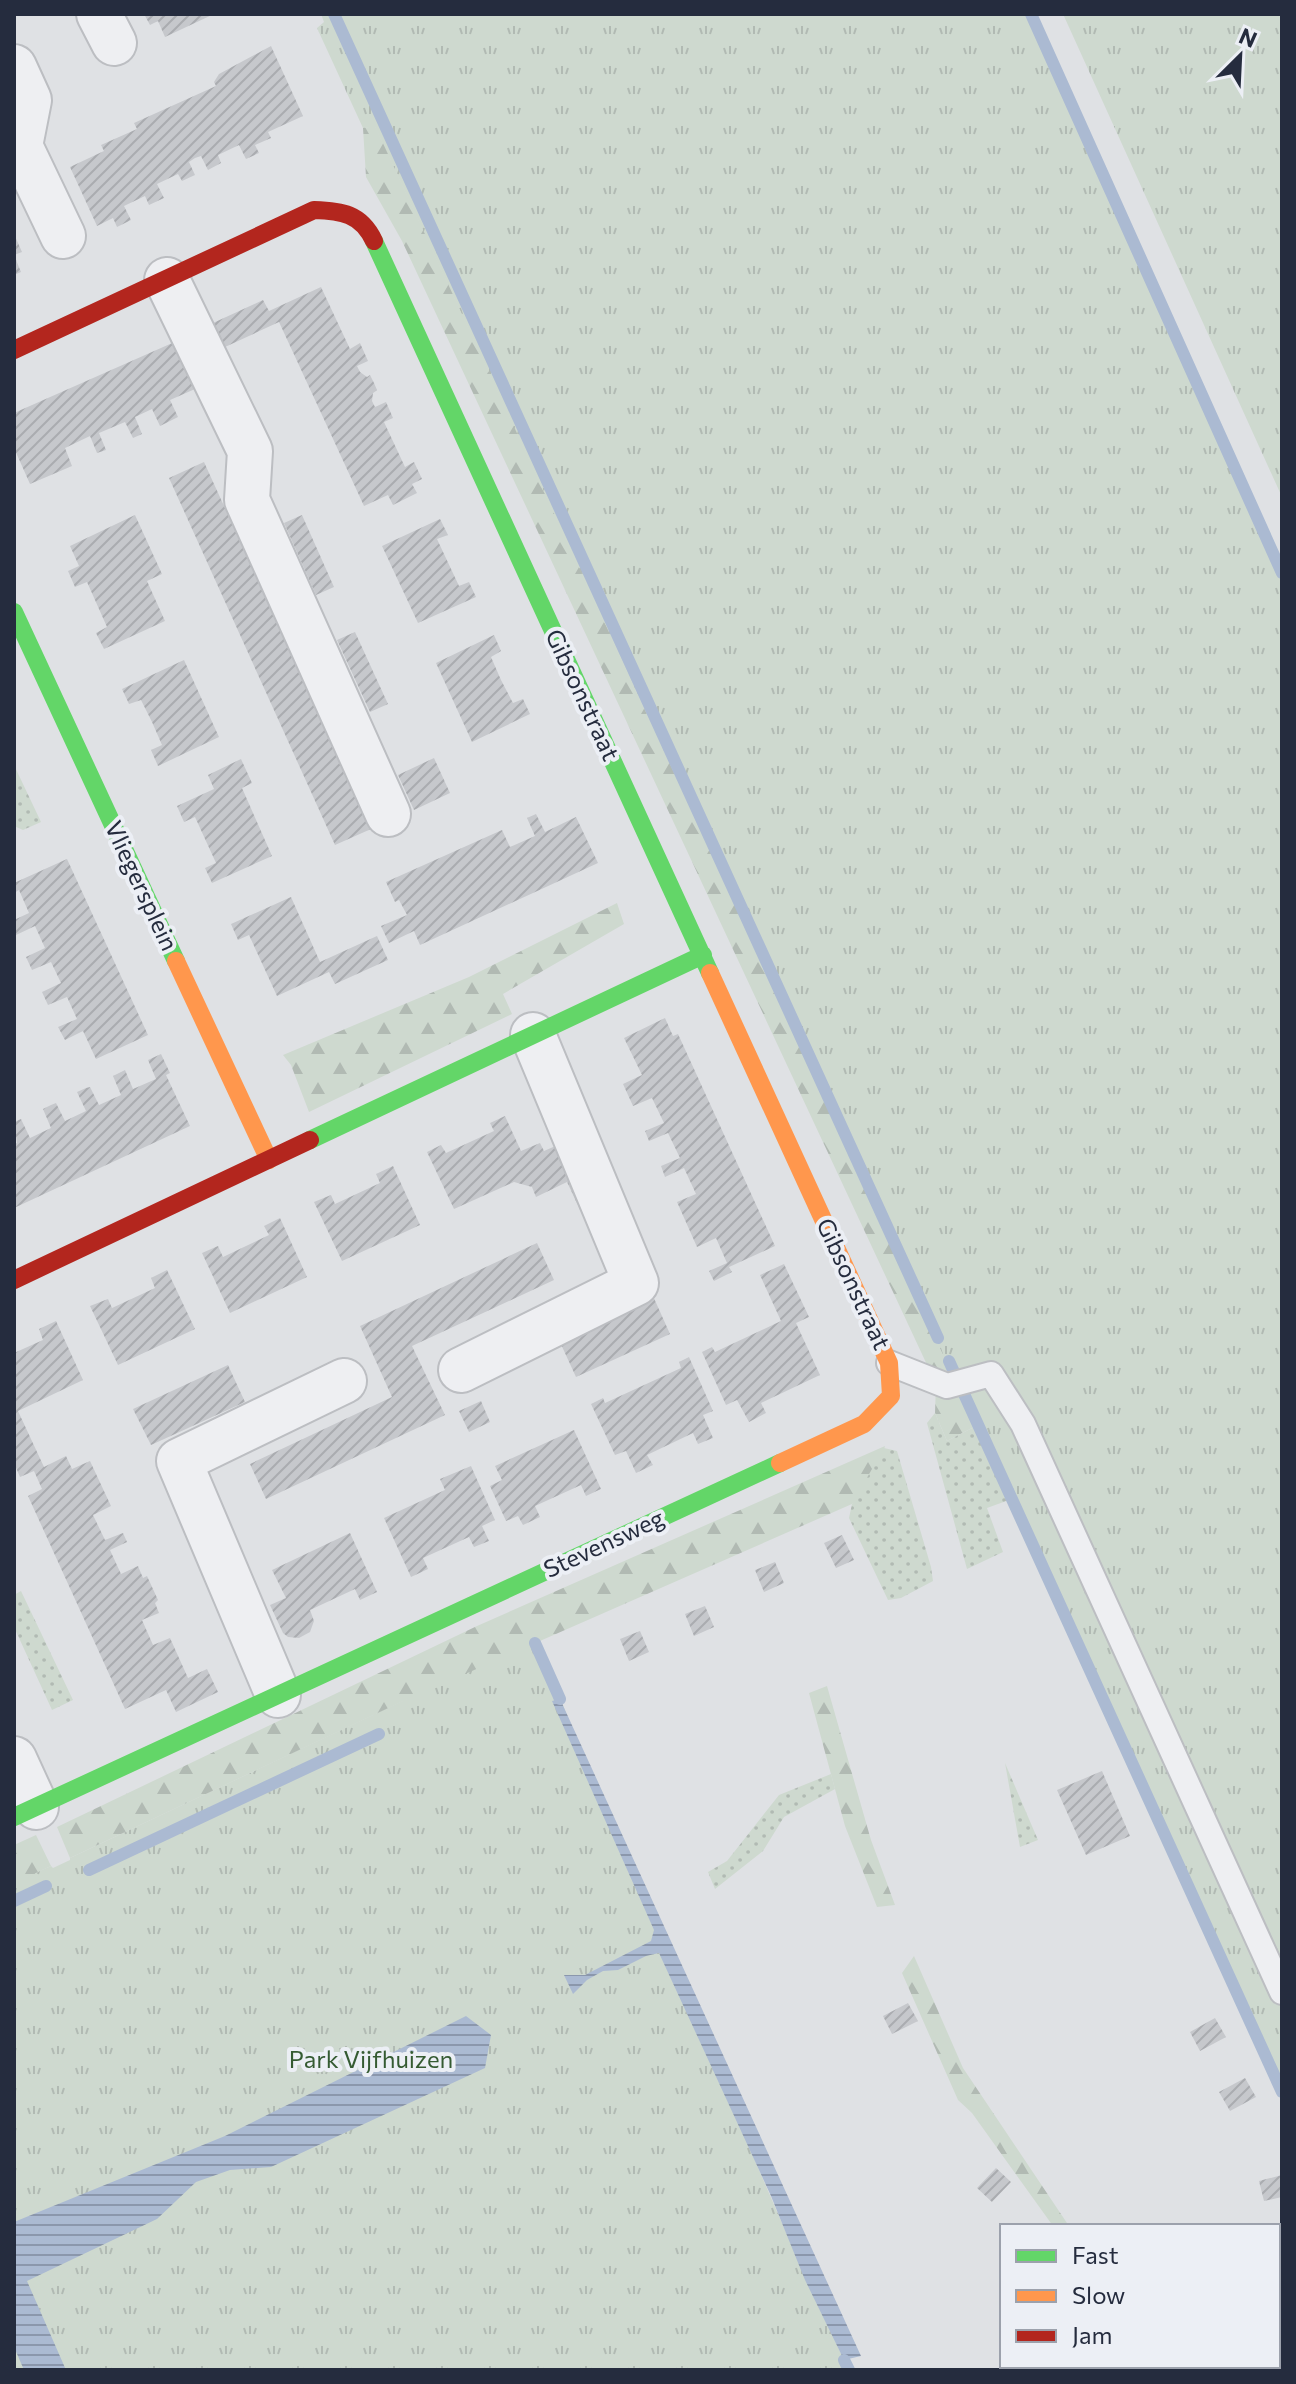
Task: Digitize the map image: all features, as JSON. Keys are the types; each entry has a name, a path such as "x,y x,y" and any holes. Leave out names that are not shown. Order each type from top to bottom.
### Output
{"street":[{"path":"14,67 29,100 20,146 63,236"},
{"name":"Gibsonstraat","path":"14,350 314,210 345,211 370,233 889,1363"},
{"path":"167,280 250,451 247,500 388,814"},
{"name":"Vliegersplein","path":"14,612 269,1160"},
{"path":"14,1280 703,955"},
{"path":"461,1370 636,1283 533,1035"},
{"name":"Stevensweg","path":"25,1812 864,1424 891,1396 889,1363"},
{"path":"278,1695 179,1461 344,1381"},
{"path":"14,1759 25,1812"}],"lane":[{"path":"889,1363 947,1386 991,1374 1023,1424 1282,1992"}],"green space":[{"path":"321,14 1034,14 1282,564 1282,2089 375,127 363,128 317,28 324,22"},
{"path":"1063,14 1282,14 1282,497"},
{"path":"375,126 976,1426 947,1441 935,1413 936,1384 402,241 366,177 363,128"},
{"path":"14,765 41,822 23,830 14,826"},
{"path":"617,903 624,924 503,994 512,1014 309,1112 291,1065 283,1055 469,977"},
{"path":"935,1413 947,1441 976,1426 1009,1500 987,1508 1003,1552 967,1569 927,1423"},
{"path":"885,1446 876,1477 852,1504 399,1703 70,1858 57,1827 477,1626"},
{"path":"884,1448 897,1451 933,1581 901,1598 888,1600 849,1518 852,1504"},
{"path":"21,1591 73,1700 52,1710 14,1627 14,1595"},
{"name":"Park Vijfhuizen","path":"538,1637 651,1923 849,2370 14,2370 14,1882 51,1866 53,1868"},
{"path":"827,1686 871,1840 895,1905 877,1907 845,1826 809,1693"},
{"path":"1005,1763 1038,1840 1020,1847"},
{"path":"831,1774 835,1789 784,1817 763,1851 715,1889 708,1872 727,1861 779,1795"},
{"path":"36,1835 51,1866 14,1883 14,1845"},
{"path":"914,1956 963,2068 1068,2224 1052,2224 972,2113 958,2100 902,1973"}],"water":[{"path":"560,1699 861,2356 844,2360 805,2280 771,2196 659,1953 618,1970 603,1971 587,1980 573,1994 564,1975 585,1975 651,1941 654,1930 552,1701"},
{"path":"466,2016 491,2035 485,2068 271,2167 230,2170 196,2182 157,2219 27,2281 66,2370 24,2370 14,2347 14,2222 225,2136"}],"building":[{"path":"144,14 214,14 165,37 158,21 150,25"},
{"path":"271,46 303,116 268,132 271,138 255,145 259,153 246,159 239,145 218,155 221,163 208,170 201,156 195,158 189,162 195,175 182,181 178,174 157,184 164,198 149,205 145,196 124,206 131,220 117,227 113,218 97,226 70,167 104,151 101,145 137,129 134,123 216,86 214,82 219,74"},
{"path":"14,234 22,252 14,255"},
{"path":"14,255 21,272 14,275"},
{"path":"321,287 350,349 360,343 368,361 357,366 367,377 370,375 374,383 377,390 373,393 372,401 375,407 386,402 393,418 384,422 405,467 414,462 422,479 412,484 417,493 393,505 388,495 364,506 279,322 225,347 213,323 263,300 269,311"},
{"path":"179,340 213,401 202,406 195,389 170,400 178,417 160,426 152,409 135,417 142,434 133,438 125,422 99,433 106,450 97,453 90,436 65,448 72,466 30,484 14,448 14,413"},
{"path":"204,462 371,829 335,845 169,478"},
{"path":"135,515 162,574 147,581 165,621 104,649 96,633 107,627 87,582 75,587 68,571 79,566 70,546"},
{"path":"302,515 334,587 316,595 284,523"},
{"path":"440,519 448,535 437,539 459,586 469,582 476,597 418,623 382,546"},
{"path":"355,632 388,704 370,712 337,640"},
{"path":"494,635 501,651 491,657 501,680 513,703 523,699 530,714 472,742 436,663"},
{"path":"184,660 219,737 158,766 151,750 162,745 152,722 141,700 129,704 122,689"},
{"path":"434,758 450,793 414,810 398,775"},
{"path":"241,759 252,783 242,788 272,856 212,883 205,868 216,863 195,817 184,822 177,806 214,789 208,775"},
{"path":"536,814 545,832 576,817 598,863 420,945 414,931 389,943 381,926 407,915 399,900 395,902 386,882 502,830 510,847 535,836 527,818"},
{"path":"67,859 148,1035 96,1059 83,1031 65,1040 58,1027 77,1019 67,997 48,1005 42,992 61,983 51,962 32,970 26,957 45,948 35,926 16,935 14,930 14,920 29,913 19,890 14,893 14,883"},
{"path":"291,897 320,962 377,936 388,960 335,984 329,972 277,996 249,935 238,940 231,924"},
{"path":"665,1018 673,1036 678,1034 775,1246 729,1267 732,1272 714,1281 709,1271 727,1263 716,1238 697,1247 677,1202 696,1194 684,1168 665,1177 661,1166 680,1158 668,1133 649,1141 645,1131 664,1123 652,1098 633,1106 623,1084 642,1075 624,1038"},
{"path":"161,1054 170,1073 166,1075 190,1126 14,1208 14,1144 17,1143 14,1122 21,1119 30,1138 51,1128 43,1109 51,1105 56,1103 65,1121 86,1111 77,1092 90,1087 99,1105 121,1095 113,1076 125,1070 133,1089 156,1079 148,1060"},
{"path":"505,1116 521,1151 540,1143 544,1151 560,1144 591,1210 582,1214 567,1182 536,1197 532,1187 514,1182 454,1209 427,1152 441,1145 446,1153 494,1131 490,1123"},
{"path":"393,1166 420,1225 342,1261 314,1202 331,1195 335,1204 380,1183 376,1174"},
{"path":"280,1218 307,1277 230,1313 202,1253 218,1246 223,1257 269,1235 264,1226"},
{"path":"537,1243 554,1280 412,1346 445,1415 266,1499 250,1464 392,1397 360,1326"},
{"path":"784,1264 809,1317 796,1323 820,1375 761,1403 766,1413 749,1422 737,1400 726,1405 702,1352 712,1347 715,1352 781,1321 760,1275"},
{"path":"167,1270 195,1329 118,1365 90,1306 108,1299 112,1308 155,1288 151,1278"},
{"path":"653,1296 670,1334 576,1377 559,1340"},
{"path":"56,1321 83,1380 18,1411 44,1467 66,1456 72,1469 90,1461 111,1506 93,1515 105,1540 123,1533 127,1542 110,1550 121,1574 138,1566 143,1578 147,1576 158,1600 155,1603 159,1613 142,1620 153,1645 170,1638 188,1678 207,1669 218,1692 176,1712 166,1690 125,1709 28,1496 42,1489 34,1471 20,1477 14,1463 14,1353 43,1340 39,1329"},
{"path":"689,1357 713,1411 703,1415 713,1438 698,1444 693,1433 647,1455 653,1465 636,1473 626,1451 615,1455 591,1404 603,1398 605,1403 681,1368 679,1362"},
{"path":"228,1365 245,1402 151,1445 133,1409"},
{"path":"481,1401 490,1422 469,1432 459,1411"},
{"path":"574,1430 601,1489 586,1496 581,1485 535,1506 540,1517 523,1525 518,1516 506,1521 490,1486 502,1480 495,1466"},
{"path":"471,1466 495,1520 482,1526 489,1541 474,1547 469,1537 423,1558 428,1569 411,1577 384,1518 445,1490 440,1479"},
{"path":"350,1533 377,1592 360,1600 355,1589 310,1610 314,1621 310,1632 299,1638 288,1637 270,1605 286,1598 272,1570"},
{"path":"842,1535 854,1560 836,1568 824,1543"},
{"path":"775,1562 784,1583 764,1592 755,1570"},
{"path":"705,1606 714,1627 694,1636 685,1614"},
{"path":"640,1631 649,1652 629,1661 620,1639"},
{"path":"1102,1771 1130,1836 1086,1855 1057,1790"},
{"path":"908,2003 918,2021 892,2034 883,2016"},
{"path":"1215,2018 1226,2037 1200,2051 1190,2032"},
{"path":"1245,2078 1256,2097 1230,2111 1219,2092"},
{"path":"996,2168 1011,2182 992,2202 977,2188"},
{"path":"1282,2175 1282,2197 1264,2201 1259,2181"}],"waterway":[{"path":"334,14 938,1338"},
{"path":"1031,14 1282,573"},
{"path":"949,1361 1282,2092"},
{"path":"535,1643 560,1699"},
{"path":"89,1870 379,1734"},
{"path":"14,1901 46,1886"},
{"path":"844,2360 849,2370"}],"traffic: fast":[{"path":"374,241 710,973"},
{"path":"14,612 176,961"},
{"path":"310,1140 703,955"},
{"path":"14,1817 780,1463"}],"traffic: slow":[{"path":"176,961 269,1160"},
{"path":"710,973 889,1363 891,1396 864,1424 780,1463"}],"traffic: jam":[{"path":"14,350 314,210 349,215 363,224 374,241"},
{"path":"14,1280 310,1140"}]}
